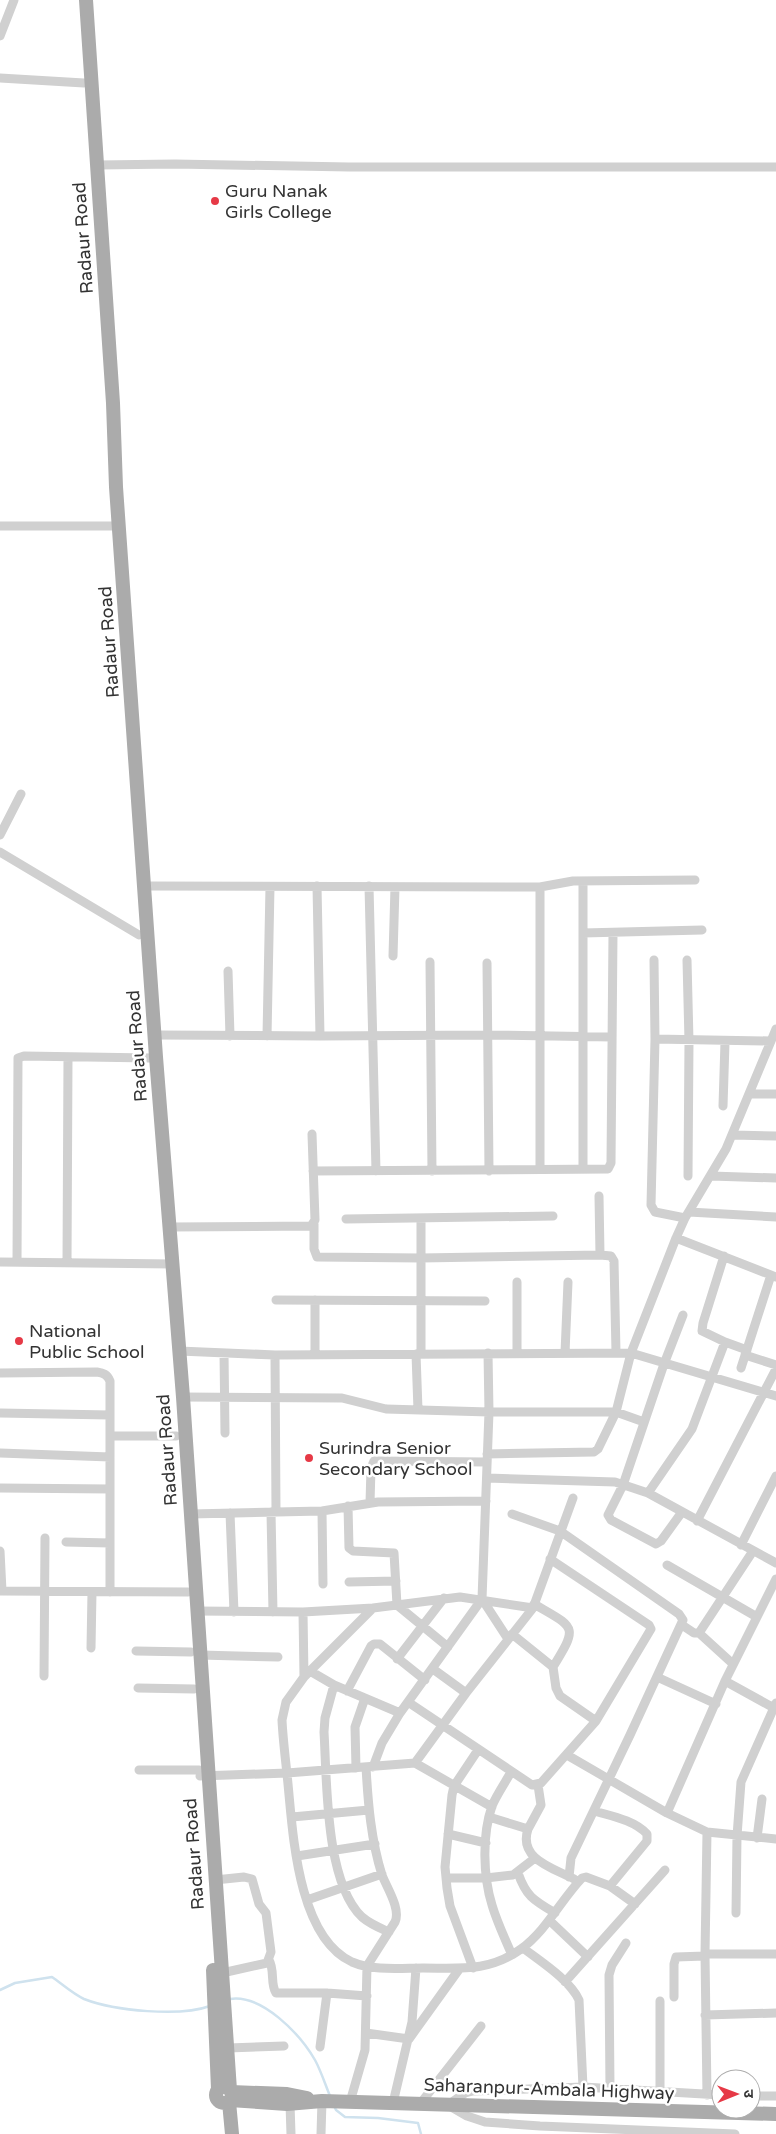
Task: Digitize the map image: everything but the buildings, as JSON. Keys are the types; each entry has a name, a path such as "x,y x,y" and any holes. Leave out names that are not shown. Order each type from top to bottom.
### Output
{"main road":[{"name":"Radaur Road","path":"78,0 139,935 183,1397 196,1611 194,1689 215,1880 222,1973 218,1991"},
{"name":"Radaur Road","path":"86,0 113,407 116,487 170,1227 169,1264 176,1436 188,1592 195,1654 226,2096"},
{"name":"Radaur Road","path":"220,2012 228,2048 226,2096"},
{"name":"Saharanpur-Ambala Highway","path":"226,2096 287,2094 322,2101"},
{"name":"Saharanpur-Ambala Highway","path":"226,2096 290,2104 322,2101 776,2114"},
{"path":"223,2134 226,2096"},
{"path":"226,2096 232,2134"}],"street":[{"path":"0,36 14,0"},
{"path":"0,78 84,83"},
{"path":"98,165 776,167"},
{"path":"0,526 112,526"},
{"path":"0,835 21,794"},
{"path":"0,852 139,935"},
{"path":"144,886 540,887 583,881 695,880"},
{"path":"583,881 583,1169"},
{"path":"317,886 320,1036"},
{"path":"369,886 376,1171"},
{"path":"267,1036 270,887"},
{"path":"394,956 395,887"},
{"path":"540,887 540,1170"},
{"path":"583,933 702,930"},
{"path":"313,1171 608,1169 610,1167 612,933"},
{"path":"654,960 655,1039 651,1205 655,1212 687,1215 776,1217"},
{"path":"687,960 690,1041 688,1176"},
{"path":"430,962 432,1171"},
{"path":"487,963 489,1171"},
{"path":"228,971 230,1036"},
{"path":"370,1503 371,1468 374,1461 487,1458 594,1452 601,1444 616,1412 631,1353 676,1238 687,1215 733,1135 776,1029"},
{"path":"155,1035 540,1035 612,1037"},
{"path":"655,1039 725,1042 770,1041"},
{"path":"722,1106 725,1042"},
{"path":"17,1262 18,1058 24,1056 150,1058"},
{"path":"67,1262 68,1057"},
{"path":"750,1094 776,1094"},
{"path":"312,1134 314,1249 317,1257 611,1256 614,1261 616,1352"},
{"path":"733,1135 776,1136"},
{"path":"711,1176 776,1178"},
{"path":"599,1196 600,1255"},
{"path":"346,1218 553,1216"},
{"path":"418,1410 421,1218"},
{"path":"170,1227 306,1227 314,1224"},
{"path":"676,1238 773,1276 741,1368"},
{"path":"696,1521 776,1367 705,1333 702,1327 724,1256"},
{"path":"0,1262 169,1264"},
{"path":"517,1282 517,1353"},
{"path":"565,1353 568,1282"},
{"path":"276,1300 485,1301"},
{"path":"315,1300 315,1355"},
{"path":"682,1512 659,1544 653,1543 609,1518 608,1512 623,1485 664,1364 683,1315"},
{"path":"648,1493 692,1429 725,1342"},
{"path":"179,1351 275,1355 631,1353 776,1396"},
{"path":"224,1353 226,1432"},
{"path":"365,1767 400,1713 482,1599 489,1412 488,1353"},
{"path":"273,1612 275,1355"},
{"path":"0,1373 105,1374 110,1380 110,1592"},
{"path":"183,1397 349,1398 378,1408 418,1410 616,1412 644,1422"},
{"path":"0,1413 110,1415"},
{"path":"110,1436 176,1436"},
{"path":"0,1453 110,1457"},
{"path":"741,1545 776,1476"},
{"path":"487,1478 606,1481 623,1485 648,1493 696,1521 776,1563"},
{"path":"0,1488 110,1489"},
{"path":"415,1762 533,1606 573,1498"},
{"path":"191,1514 322,1511 370,1503 486,1501"},
{"path":"348,1506 349,1548 352,1551 394,1553 396,1605"},
{"path":"322,1511 323,1584"},
{"path":"230,1512 234,1612"},
{"path":"512,1514 560,1531 682,1617 682,1625 570,1858 569,1877"},
{"path":"44,1676 45,1538"},
{"path":"66,1542 110,1543"},
{"path":"0,1551 1,1592 188,1592"},
{"path":"698,1633 753,1552"},
{"path":"408,1702 511,1772 532,1785 538,1785 596,1721 650,1632 650,1627 550,1559"},
{"path":"667,1565 757,1617"},
{"path":"667,1813 725,1681 776,1579"},
{"path":"349,1582 396,1581"},
{"path":"91,1648 92,1592"},
{"path":"196,1611 303,1612 373,1608 460,1597 533,1606 560,1619 569,1627 570,1637 553,1667 556,1688 560,1696 596,1721"},
{"path":"397,1658 444,1598"},
{"path":"482,1599 510,1636 553,1667"},
{"path":"396,1605 448,1647"},
{"path":"373,1608 307,1674 286,1702 283,1710 283,1729 296,1856 307,1900 322,1933 330,1944 347,1959 367,1966 416,1968 473,1968 489,1966 523,1948 552,1916 578,1882 586,1877 610,1886 635,1904"},
{"path":"303,1612 307,1674"},
{"path":"682,1625 694,1633 698,1633 733,1664"},
{"path":"348,1691 371,1646 374,1644 380,1644 425,1680"},
{"path":"136,1651 278,1657"},
{"path":"432,1670 466,1693"},
{"path":"307,1674 400,1713"},
{"path":"657,1677 716,1704"},
{"path":"725,1681 775,1706 741,1782 737,1836 736,1913"},
{"path":"334,1685 324,1726 334,1852 344,1886 354,1906 362,1917 389,1932"},
{"path":"138,1688 194,1689"},
{"path":"345,2102 361,2064 366,2033 367,1966 389,1932 397,1914 382,1874 375,1844 369,1810 365,1767 354,1727 364,1698"},
{"path":"473,1968 450,1906 445,1867 450,1803 454,1786 478,1750"},
{"path":"567,1755 667,1813 707,1832 776,1840"},
{"path":"139,1770 202,1774 287,1773 415,1762 492,1807"},
{"path":"511,1772 492,1807 489,1817 486,1843 486,1878 492,1907 512,1955"},
{"path":"538,1785 541,1805 528,1830 526,1843 528,1851 535,1858 578,1882"},
{"path":"757,1838 762,1799"},
{"path":"292,1817 369,1810"},
{"path":"594,1810 639,1826 647,1834 647,1841 610,1886"},
{"path":"489,1817 528,1830"},
{"path":"707,1832 705,1955 707,2094"},
{"path":"448,1834 486,1843"},
{"path":"296,1856 334,1852 375,1844"},
{"path":"446,1878 486,1878 518,1872 535,1858"},
{"path":"565,1982 665,1870"},
{"path":"518,1872 524,1889 530,1897 552,1916 588,1957"},
{"path":"307,1900 382,1874"},
{"path":"215,1880 244,1877 252,1879 260,1904 266,1913 271,1952 270,1960 276,1993 327,1993 367,1996"},
{"path":"610,2088 609,1975 612,1965 626,1943"},
{"path":"523,1948 565,1982 576,1994 578,2000 583,2087"},
{"path":"674,1997 674,1964 676,1957 776,1954"},
{"path":"222,1973 261,1965 270,1960"},
{"path":"393,2103 409,2038 416,1968"},
{"path":"409,2038 460,1968"},
{"path":"320,2047 327,1993"},
{"path":"660,2001 660,2091"},
{"path":"706,2014 776,2013"},
{"path":"420,2104 480,2026"},
{"path":"366,2033 409,2038"},
{"path":"228,2048 284,2046"},
{"path":"711,2094 583,2087 473,2091 465,2093 448,2105 467,2116 485,2122 540,2130 735,2134"},
{"path":"761,2096 776,2096"},
{"path":"321,2134 322,2101"},
{"path":"290,2104 291,2134"}],"waterway":[{"path":"0,1990 15,1983 52,1977 84,1999 113,2007 165,2012 210,2006"},
{"path":"230,1999 242,1999 255,2003 267,2009 290,2028 315,2060 330,2096"},
{"path":"334,2106 345,2117 378,2118 418,2123 421,2134"}],"place":[{"name":"Guru Nanak Girls College","path":"215,201"},
{"name":"National Public School","path":"19,1341"},
{"name":"Surindra Senior Secondary School","path":"309,1458"}]}
